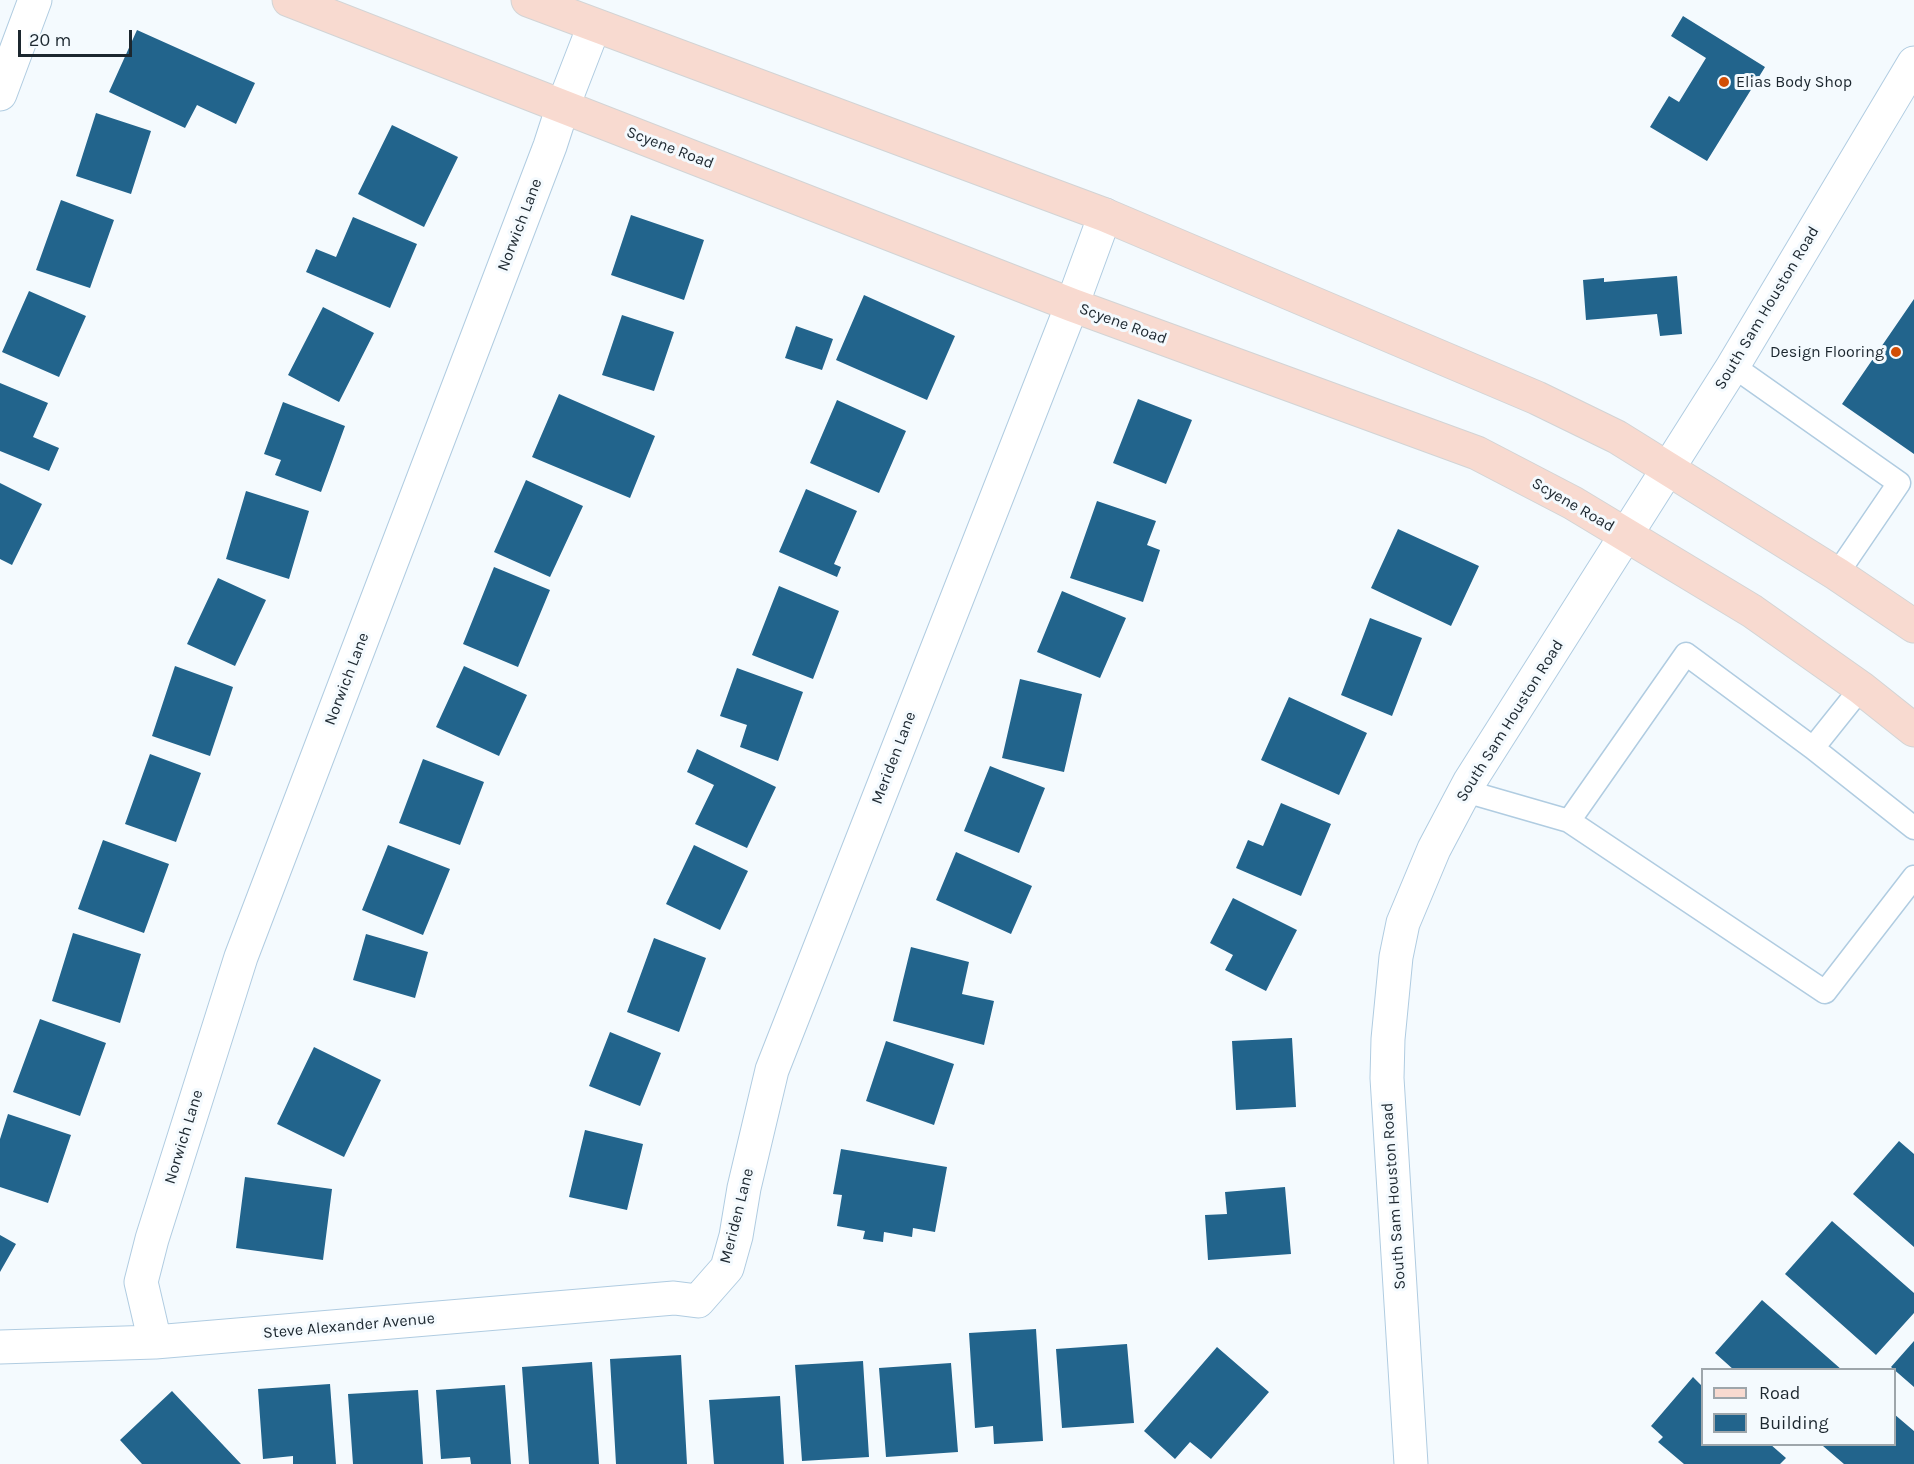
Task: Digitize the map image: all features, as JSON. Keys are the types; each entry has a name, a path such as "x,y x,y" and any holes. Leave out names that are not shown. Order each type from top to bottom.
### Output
{"main road":[{"path":"528,0 1106,215 1537,398 1617,437 1837,574 1914,626"},
{"name":"Scyene Road","path":"293,1 1072,305 1477,453 1573,503 1752,611 1861,688 1914,730"}],"street":[{"path":"0,94 35,0"},
{"name":"Norwich Lane","path":"155,1342 141,1282 152,1239 241,957 594,26"},
{"name":"South Sam Houston Road","path":"1411,1464 1387,1078 1388,1039 1396,957 1403,923 1434,849 1465,791 1733,366 1914,63"},
{"name":"Meriden Lane","path":"698,1301 726,1268 736,1236 744,1188 772,1070 1106,215"},
{"name":"Steve Alexander Avenue","path":"0,1347 155,1342 674,1298 698,1301"}],"lane":[{"path":"1733,366 1899,483 1837,574"},
{"path":"1569,821 1686,654 1813,748 1914,828"},
{"path":"1813,748 1861,688"},
{"path":"1465,791 1569,821 1824,992 1914,877"}],"building":[{"name":"Elias Body Shop","path":"1683,16 1765,67 1707,161 1650,127 1669,96 1679,102 1706,58 1671,36"},
{"path":"137,30 255,83 236,124 197,105 185,128 109,92"},
{"path":"96,113 151,131 131,194 76,176"},
{"path":"392,125 458,157 424,227 358,194"},
{"path":"61,200 114,220 90,288 36,270"},
{"path":"631,215 704,240 684,300 611,275"},
{"path":"353,217 417,244 390,308 306,272 316,249 336,257"},
{"path":"1677,276 1682,334 1660,336 1657,314 1586,320 1583,280 1604,278 1604,282"},
{"path":"29,291 86,316 59,377 2,352"},
{"path":"864,295 955,336 927,400 836,360"},
{"name":"Design Flooring","path":"1914,299 1914,454 1842,404"},
{"path":"323,307 374,333 339,402 288,375"},
{"path":"622,315 674,332 654,391 602,375"},
{"path":"796,326 833,339 822,370 785,358"},
{"path":"0,383 48,403 33,437 59,448 49,471 0,451"},
{"path":"559,394 655,436 630,498 532,457"},
{"path":"1138,399 1192,420 1166,484 1113,463"},
{"path":"837,400 906,431 879,493 810,463"},
{"path":"283,402 345,426 321,492 275,475 281,460 264,454"},
{"path":"526,480 583,506 550,577 494,552"},
{"path":"0,483 42,504 12,565 0,559"},
{"path":"806,489 857,511 834,564 841,567 837,577 779,552"},
{"path":"246,491 309,511 289,579 226,559"},
{"path":"1097,501 1156,521 1147,545 1160,550 1143,602 1070,578"},
{"path":"1398,529 1479,566 1451,626 1371,588"},
{"path":"494,567 550,590 518,667 463,644"},
{"path":"218,578 266,600 235,666 187,644"},
{"path":"779,586 839,611 813,679 752,655"},
{"path":"1062,591 1126,618 1100,678 1037,652"},
{"path":"1370,618 1422,638 1392,716 1341,695"},
{"path":"175,666 233,687 210,756 152,736"},
{"path":"464,666 527,695 499,756 436,727"},
{"path":"737,668 803,692 778,761 740,747 747,725 720,716"},
{"path":"1020,679 1082,694 1064,772 1002,758"},
{"path":"1289,697 1367,733 1339,795 1261,760"},
{"path":"697,749 776,787 747,848 695,824 714,785 687,772"},
{"path":"150,754 201,773 176,842 125,824"},
{"path":"423,759 484,782 460,845 399,823"},
{"path":"990,766 1045,788 1019,853 964,831"},
{"path":"1281,803 1331,824 1301,896 1236,868 1248,840 1263,846"},
{"path":"103,840 169,864 144,933 78,909"},
{"path":"388,845 450,869 423,935 362,910"},
{"path":"694,845 748,871 720,930 666,904"},
{"path":"956,852 1032,886 1011,934 936,900"},
{"path":"1233,898 1297,930 1266,991 1225,970 1233,955 1210,943"},
{"path":"73,933 141,954 120,1023 52,1001"},
{"path":"366,934 428,952 415,998 353,980"},
{"path":"654,938 706,958 679,1032 627,1012"},
{"path":"911,947 969,962 962,994 994,1001 984,1045 893,1021"},
{"path":"40,1019 106,1043 80,1116 13,1092"},
{"path":"610,1032 661,1053 640,1106 589,1086"},
{"path":"1292,1038 1296,1107 1236,1110 1232,1041"},
{"path":"886,1041 954,1064 934,1125 866,1101"},
{"path":"314,1047 381,1080 344,1157 277,1124"},
{"path":"8,1114 71,1135 48,1203 0,1187 0,1139"},
{"path":"585,1130 643,1144 627,1210 569,1197"},
{"path":"1899,1141 1914,1154 1914,1247 1853,1194"},
{"path":"841,1149 947,1167 935,1232 913,1228 912,1237 884,1232 883,1242 863,1239 865,1231 837,1226 842,1195 833,1194"},
{"path":"245,1177 332,1189 323,1260 236,1248"},
{"path":"1285,1187 1291,1254 1208,1260 1205,1215 1227,1214 1225,1192"},
{"path":"1832,1221 1914,1293 1914,1313 1876,1355 1785,1274"},
{"path":"0,1235 16,1244 0,1272"},
{"path":"1762,1300 1840,1368 1732,1368 1715,1353"},
{"path":"1036,1329 1043,1441 994,1444 993,1426 975,1428 969,1333"},
{"path":"1914,1341 1914,1387 1896,1371 1896,1368 1891,1367"},
{"path":"1127,1344 1134,1423 1062,1428 1056,1349"},
{"path":"1217,1347 1269,1392 1211,1459 1190,1442 1175,1459 1144,1431"},
{"path":"681,1355 687,1464 616,1464 610,1359"},
{"path":"863,1361 869,1457 802,1461 795,1365"},
{"path":"592,1362 599,1464 529,1464 522,1367"},
{"path":"951,1363 958,1452 886,1457 879,1368"},
{"path":"1693,1377 1701,1385 1701,1446 1772,1446 1786,1458 1780,1464 1684,1464 1658,1442 1663,1437 1651,1426"},
{"path":"330,1384 336,1464 293,1464 293,1456 263,1459 258,1389"},
{"path":"505,1385 511,1464 471,1464 470,1457 441,1459 436,1390"},
{"path":"418,1390 423,1464 353,1464 348,1394"},
{"path":"172,1391 241,1464 142,1464 120,1440"},
{"path":"780,1396 784,1464 714,1464 709,1400"},
{"path":"1896,1416 1914,1431 1914,1464 1844,1464 1823,1446 1896,1446"}],"place":[{"name":"Elias Body Shop","path":"1724,82"},
{"name":"Design Flooring","path":"1896,352"}]}
